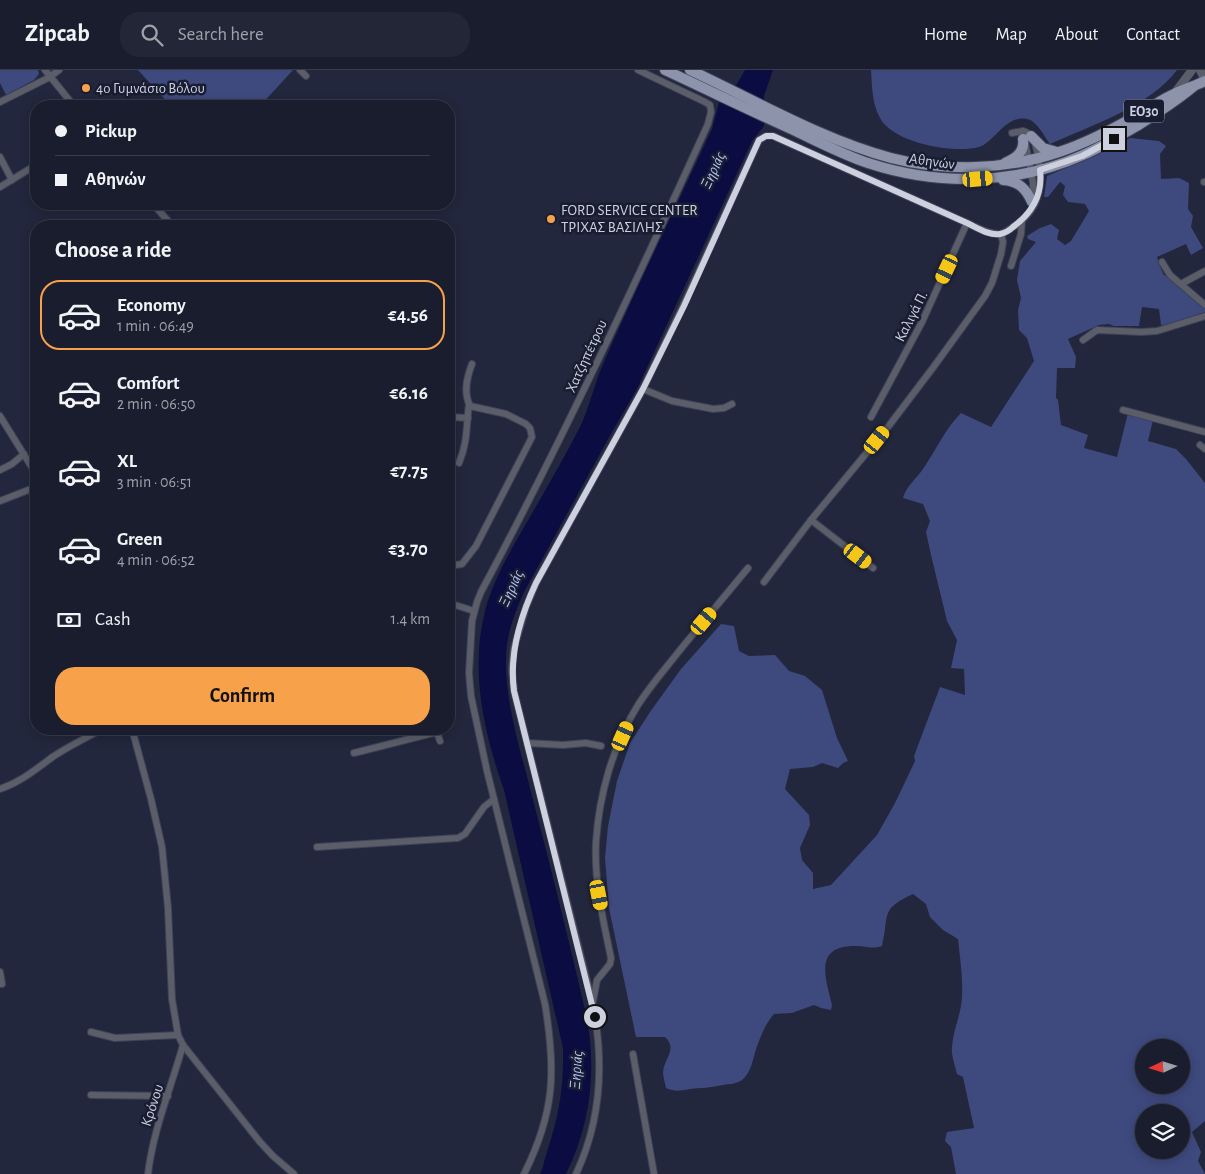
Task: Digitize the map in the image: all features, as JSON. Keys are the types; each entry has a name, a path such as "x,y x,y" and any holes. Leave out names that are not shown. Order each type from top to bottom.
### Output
{"main road":[{"name":"Αθηνών","path":"665,70 720,90 854,158 889,169 942,179 992,178 1036,172 1073,160 1097,149 1176,97"},
{"name":"Αθηνών","path":"690,70 720,90"},
{"name":"Αθηνών","path":"769,114 871,152 894,158 933,165 996,166 1061,152 1126,122 1205,81"},
{"path":"996,166 1012,160 1024,147 1027,138 1043,148 1061,152"},
{"path":"992,178 1015,182 1022,186 1032,206"}],"street":[{"path":"45,70 69,100"},
{"path":"0,102 59,70"},
{"path":"300,70 306,76"},
{"name":"Χατζηπέτρου","path":"524,1174 534,1154 546,1120 551,1089 552,1054 545,1004 494,799 469,685 469,661 474,611 481,592 531,499 574,411 708,124 711,108 705,102 638,70"},
{"path":"1176,97 1192,70"},
{"path":"1200,70 1205,81"},
{"path":"576,1174 590,1137 598,1088 600,1059 592,1005 514,691 512,669 514,648 526,608 545,566 643,389 762,137 770,136 990,233 1001,234 1022,220 1032,206 1033,183 1036,172 1034,159 1027,146 1027,138"},
{"path":"0,157 12,180"},
{"path":"0,187 30,169"},
{"path":"1011,266 1021,234 1022,220"},
{"name":"Καλιγά Π.","path":"871,417 922,322 967,223"},
{"path":"764,582 811,520 906,404 985,296 992,283 1002,254 1004,242 1001,234"},
{"path":"1162,262 1170,275 1205,305"},
{"path":"1181,284 1205,272"},
{"path":"1083,340 1097,330 1157,331 1205,316"},
{"path":"459,463 467,438 469,404 466,380 472,364"},
{"path":"643,389 672,401 713,409 724,408 732,404"},
{"path":"455,565 466,561 476,546 532,437 530,428 513,417 473,407 469,404"},
{"path":"1124,410 1205,432"},
{"path":"0,416 3,429 30,464"},
{"path":"455,417 468,418"},
{"path":"0,470 12,464 24,454"},
{"path":"0,501 30,490"},
{"path":"811,520 873,568"},
{"path":"592,1005 597,980 610,964 611,958 599,895 596,843 600,808 617,749 638,706 656,680 748,568"},
{"path":"455,605 474,611"},
{"path":"0,789 35,771 55,756 92,735"},
{"path":"134,735 153,807 163,855 168,900 172,999 178,1036 183,1045 260,1142 286,1171 294,1174"},
{"path":"354,753 422,735"},
{"path":"438,735 440,741"},
{"path":"527,743 563,745 586,743 601,746"},
{"path":"316,847 458,838 466,834 484,807 494,799"},
{"path":"0,972 2,984"},
{"path":"91,1032 115,1038 178,1036"},
{"name":"Κρόνου","path":"148,1174 156,1130 183,1045"},
{"path":"633,1054 654,1174"},
{"path":"91,1095 168,1096"}],"shaded area":[{"path":"0,70 38,70 39,74 34,80 6,95 0,83"},
{"path":"138,70 293,70 266,100 166,100"},
{"path":"871,70 1177,70 1165,83 1136,105 1050,144 1031,120 1019,119 1006,125 990,140 979,147 955,149 910,140 887,127 875,107"},
{"path":"1130,138 1159,141 1166,146 1160,154 1161,179 1179,178 1189,183 1188,209 1193,216 1191,227 1203,248 1191,255 1186,244 1157,257 1163,274 1205,308 1205,312 1167,325 1161,325 1159,309 1142,307 1139,326 1099,325 1068,339 1076,357 1075,368 1057,368 1056,398 1058,400 1061,425 1088,435 1084,448 1117,457 1128,413 1153,420 1148,441 1176,449 1205,483 1205,1121 1192,1132 1201,1152 1198,1161 1205,1174 956,1174 951,1147 945,1141 947,1132 974,1128 963,1077 957,1074 952,1053 962,997 962,975 958,939 943,930 930,917 926,904 913,894 890,909 882,946 874,948 844,947 834,950 828,956 825,973 832,1005 831,1010 814,1005 792,1013 774,1014 768,1022 756,1049 750,1070 742,1080 709,1087 679,1091 670,1090 666,1088 663,1072 670,1050 669,1041 665,1037 636,1037 609,908 605,858 608,826 617,781 630,743 681,669 721,624 734,626 739,651 749,656 775,655 789,671 805,676 822,690 837,738 848,761 838,768 822,763 813,767 790,769 785,789 809,815 810,825 800,848 802,860 813,873 813,889 831,885 877,835 915,761 914,756 940,687 965,695 964,669 951,668 957,640 947,621 931,555 926,532 930,521 923,504 903,498 909,486 923,469 955,419 961,413 991,427 1034,361 1027,338 1019,330 1018,310 1021,298 1017,280 1020,261 1036,242 1028,239 1027,236 1051,224 1059,230 1057,239 1065,245 1071,241 1089,211 1085,204 1068,202 1063,195 1065,186 1060,182 1048,197 1044,197 1047,176 1097,155"}],"water":[{"name":"Ξηριάς","path":"745,70 773,70 764,96 764,126 752,141 637,389 524,592 509,632 506,675 511,710 586,1014 591,1055 590,1096 586,1116 581,1136 566,1174 540,1174 558,1113 563,1075 563,1048 504,790 486,728 479,685 480,641 483,620 493,586 503,565 581,425 614,339 712,129 720,99 737,84"}],"place":[{"name":"4ο Γυμνάσιο Βόλου","path":"86,88"},
{"name":"FORD SERVICE CENTER ΤΡΙΧΑΣ ΒΑΣΙΛΗΣ","path":"551,219"}],"route":[{"path":"595,1017 514,691 512,669 514,648 536,583 643,389 684,306 759,140 762,137 773,136 990,233 1001,234 1010,230 1032,210 1039,192 1040,170 1082,156 1114,139"}]}
